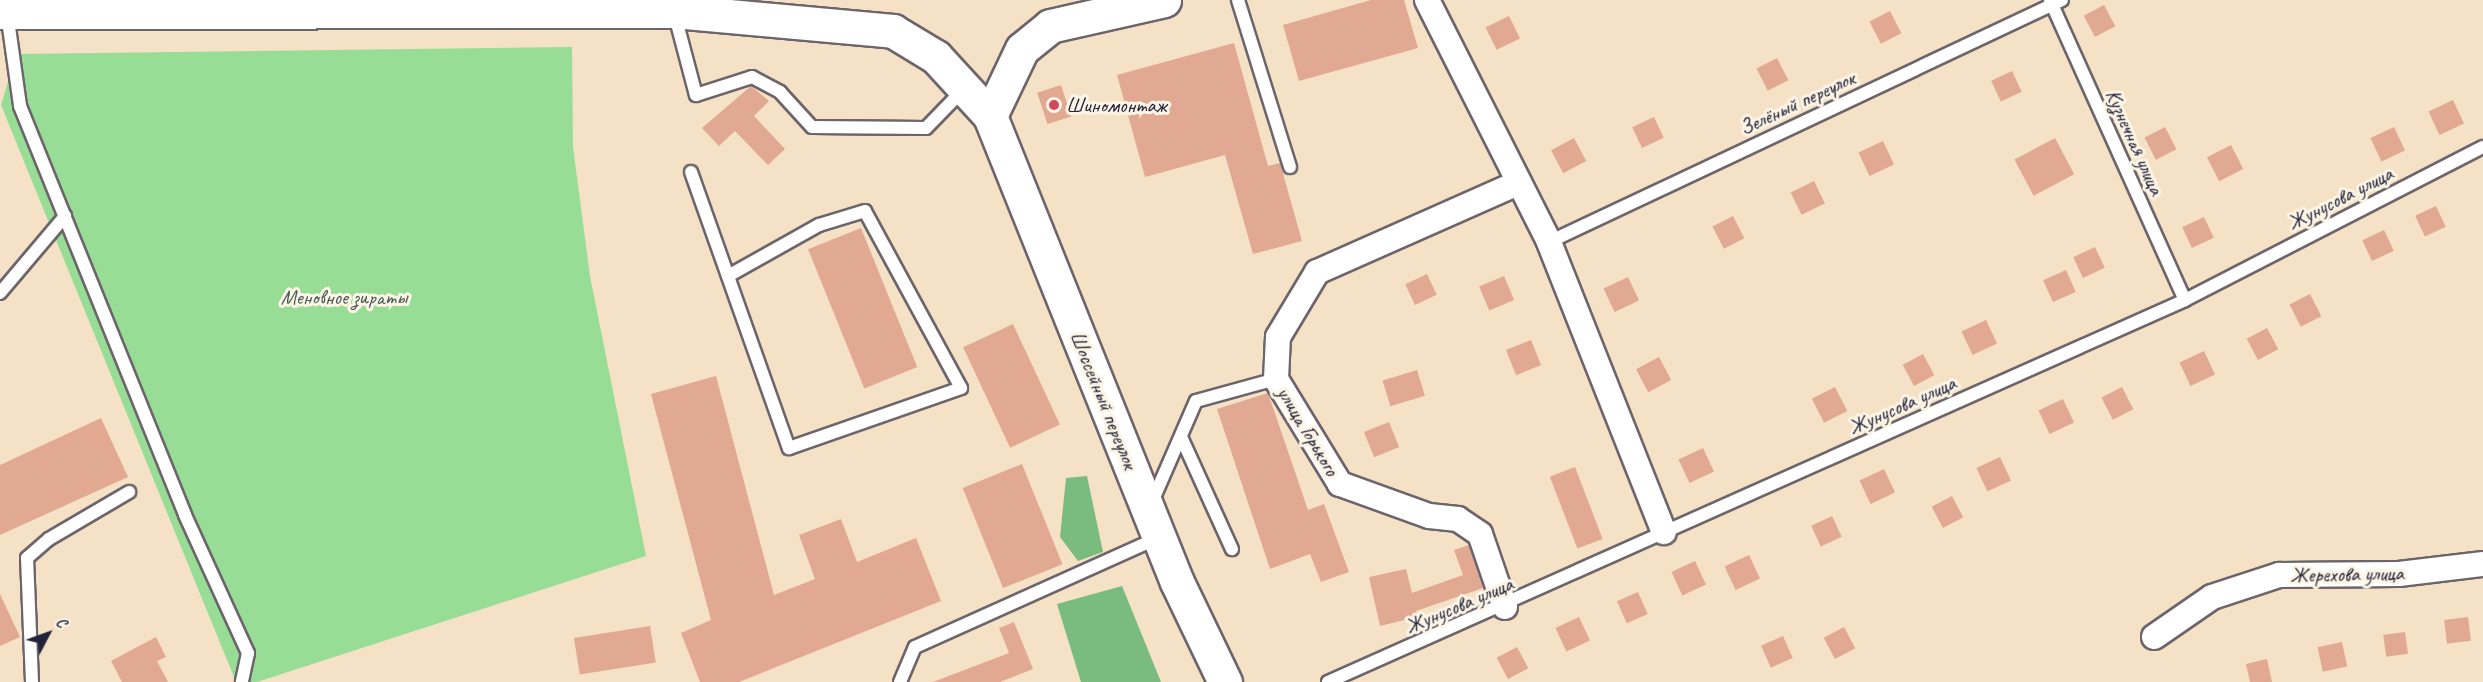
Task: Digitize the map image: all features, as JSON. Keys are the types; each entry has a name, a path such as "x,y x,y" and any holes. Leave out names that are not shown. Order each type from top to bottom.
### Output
{"main road":[{"path":"990,116 1022,49 1050,26 1164,0"},
{"name":"Шоссейный переулок","path":"4,12 674,11 893,31 936,57 966,87 990,116 1154,524 1225,682"}],"street":[{"path":"1427,0 1549,242 1664,532"},
{"name":"улица Горького","path":"1505,607 1480,534 1458,519 1429,516 1340,484 1276,379 1278,337 1317,272 1518,183"},
{"name":"Жерехова улица","path":"2154,637 2212,597 2279,575 2399,574 2483,564"}],"lane":[{"path":"1238,0 1290,167"},
{"name":"Зелёный переулок","path":"1549,242 2054,2"},
{"name":"Кузнечная улица","path":"2054,2 2185,300"},
{"path":"674,11 696,95 752,77 780,92 812,127 926,128 966,87"},
{"path":"4,12 20,106 185,515 248,653 242,682"},
{"name":"Жунусова улица","path":"1328,682 1505,607 1664,532 2185,300 2483,147"},
{"path":"691,172 789,448 961,388 866,211 819,225 728,276"},
{"path":"0,293 25,270 65,216"},
{"path":"900,682 915,647 1154,524 1196,401 1276,379"},
{"path":"1182,439 1232,549"},
{"path":"32,682 27,558 49,538 129,492"}],"green space":[{"name":"Меновное зираты","path":"572,47 573,147 590,276 646,556 257,682 236,682 1,105 16,54"},
{"path":"1087,476 1103,552 1078,561 1060,537 1066,478"},
{"path":"1122,586 1161,682 1081,682 1057,604"}],"building":[{"path":"1371,0 1404,0 1418,48 1299,81 1283,25"},
{"path":"2104,5 2115,26 2095,37 2084,16"},
{"path":"1890,11 1901,33 1881,44 1870,21"},
{"path":"1509,16 1520,38 1497,50 1486,27"},
{"path":"1234,43 1268,166 1280,163 1302,241 1253,254 1225,155 1145,177 1117,75"},
{"path":"1777,58 1788,80 1768,91 1757,68"},
{"path":"2012,71 2022,92 2001,102 1991,81"},
{"name":"Шиномонтаж","path":"1061,85 1071,116 1047,124 1037,93"},
{"path":"751,86 769,101 754,116 785,149 768,165 735,131 719,146 702,128"},
{"path":"2453,100 2464,124 2440,135 2429,111"},
{"path":"1654,117 1664,138 1642,148 1632,127"},
{"path":"2165,127 2176,149 2156,160 2145,137"},
{"path":"2394,127 2405,151 2381,162 2370,138"},
{"path":"1574,138 1586,161 1563,173 1551,150"},
{"path":"2055,138 2074,174 2034,196 2014,160"},
{"path":"1883,141 1894,165 1870,176 1859,152"},
{"path":"2231,145 2243,169 2219,181 2207,157"},
{"path":"1814,181 1825,203 1802,215 1791,192"},
{"path":"2436,206 2446,227 2425,237 2415,216"},
{"path":"1733,216 1744,238 1724,249 1713,226"},
{"path":"2204,217 2214,238 2192,248 2182,227"},
{"path":"861,228 917,367 864,388 808,249"},
{"path":"2384,230 2394,251 2372,261 2362,240"},
{"path":"2095,247 2105,268 2083,278 2073,257"},
{"path":"2066,270 2076,292 2053,302 2043,280"},
{"path":"1427,274 1437,295 1415,305 1405,284"},
{"path":"1504,276 1514,300 1489,310 1479,287"},
{"path":"1628,277 1639,301 1615,312 1604,288"},
{"path":"2310,294 2321,316 2301,327 2290,304"},
{"path":"1986,320 1997,344 1973,355 1962,331"},
{"path":"1013,324 1060,425 1010,448 963,347"},
{"path":"2267,328 2278,349 2258,360 2247,339"},
{"path":"1531,340 1541,365 1516,375 1506,350"},
{"path":"2204,351 2215,375 2191,386 2180,362"},
{"path":"1923,354 1934,375 1914,386 1903,365"},
{"path":"1659,357 1671,380 1648,392 1636,369"},
{"path":"1417,370 1425,396 1390,406 1383,381"},
{"path":"716,376 774,595 815,579 799,535 841,519 857,562 916,538 941,601 739,682 700,682 681,633 711,620 651,394"},
{"path":"1835,387 1847,411 1824,423 1812,399"},
{"path":"2122,387 2133,409 2113,420 2102,397"},
{"path":"1268,393 1308,510 1324,504 1349,572 1321,582 1310,554 1270,569 1217,409"},
{"path":"2063,399 2074,423 2050,434 2039,410"},
{"path":"101,418 128,477 0,535 0,465"},
{"path":"1389,422 1399,447 1374,457 1364,432"},
{"path":"1703,448 1714,472 1690,483 1679,459"},
{"path":"2000,457 2011,481 1987,492 1976,468"},
{"path":"1022,464 1062,564 1003,588 963,488"},
{"path":"1575,467 1603,539 1577,549 1550,477"},
{"path":"1884,469 1895,493 1871,504 1860,480"},
{"path":"1952,496 1963,517 1943,528 1932,507"},
{"path":"1832,516 1842,537 1821,547 1811,526"},
{"path":"1469,545 1483,588 1416,611 1417,617 1380,626 1369,577 1406,569 1412,593 1463,575 1454,550"},
{"path":"1749,555 1760,579 1736,590 1725,566"},
{"path":"1695,561 1706,585 1682,596 1671,572"},
{"path":"1638,592 1648,614 1627,623 1617,601"},
{"path":"0,594 20,637 0,646"},
{"path":"1579,617 1590,641 1566,652 1555,628"},
{"path":"2468,617 2471,641 2447,644 2444,620"},
{"path":"1014,622 1033,669 1000,682 933,682 1009,653 999,628"},
{"path":"650,626 656,663 580,675 574,638"},
{"path":"1844,627 1855,648 1835,659 1824,638"},
{"path":"2405,632 2408,654 2386,657 2383,635"},
{"path":"1783,636 1793,658 1771,668 1761,646"},
{"path":"156,637 166,657 157,661 168,682 122,682 111,661"},
{"path":"2342,642 2347,666 2323,672 2318,647"},
{"path":"1517,647 1528,668 1508,679 1497,658"},
{"path":"2267,659 2272,682 2250,682 2246,664"}],"place":[{"name":"Шиномонтаж","path":"1054,105"}]}
